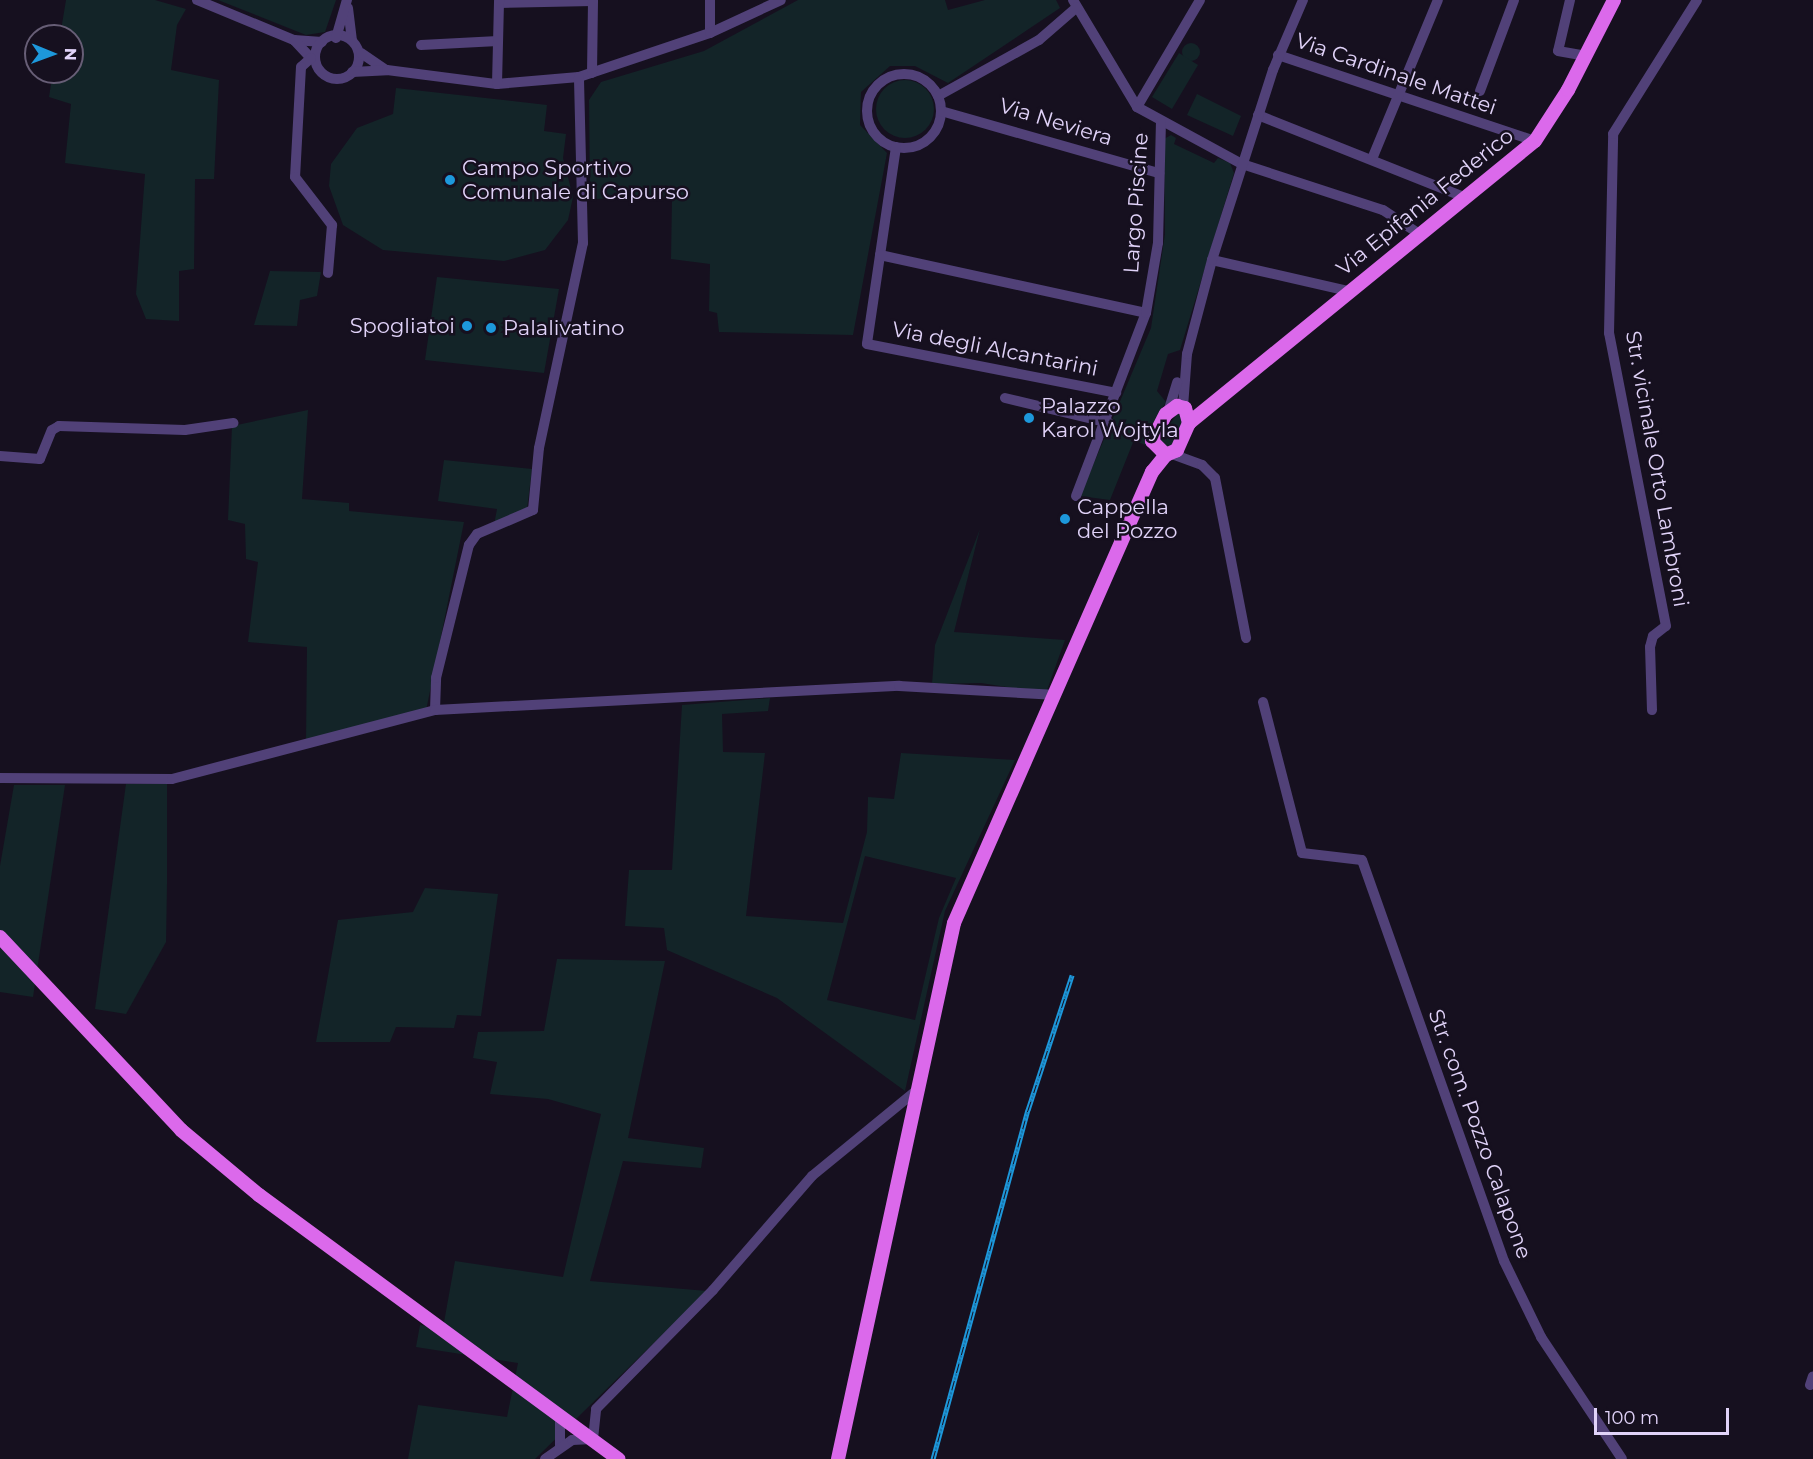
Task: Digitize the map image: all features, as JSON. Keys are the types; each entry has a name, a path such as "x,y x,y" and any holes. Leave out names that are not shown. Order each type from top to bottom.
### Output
{"main road":[{"name":"Via Epifania Federico","path":"1189,423 1215,396 1535,141 1587,56 1614,0"},
{"name":"Via Epifania Federico","path":"1179,408 1215,396"},
{"path":"838,1459 954,923 1053,695 1130,523 1152,472 1183,438 1189,423 1179,408 1154,433 1154,447 1130,523"},
{"path":"1154,447 1169,454"},
{"path":"0,937 181,1130 260,1195 619,1459"}],"street":[{"path":"197,0 294,40 322,42 336,38 352,40"},
{"path":"497,84 499,2 593,0 592,73"},
{"path":"710,0 710,33"},
{"path":"294,40 313,63 327,74 387,70 497,84 579,77 710,33 781,0"},
{"path":"1137,107 1199,0"},
{"path":"1179,408 1187,354 1212,260 1278,55 1303,0"},
{"path":"1372,159 1438,0"},
{"path":"1480,91 1514,0"},
{"path":"1570,0 1558,51 1587,56"},
{"name":"Str. vicinale Orto Lambroni","path":"1652,710 1650,647 1653,636 1666,626 1611,347 1607,220 1612,145 1617,126 1697,0"},
{"path":"336,38 347,1"},
{"path":"347,1 352,40 361,53 387,70"},
{"path":"938,96 1039,40 1075,4 1137,107 1242,164 1383,210 1418,233"},
{"path":"421,45 498,41"},
{"path":"322,42 313,63 300,80 295,177 332,225 328,273"},
{"path":"352,72 361,53"},
{"name":"Via Cardinale Mattei","path":"1278,55 1397,97 1535,141"},
{"path":"897,75 921,78 938,96 941,111 927,140 896,147 869,123 876,87 897,75"},
{"path":"435,710 436,678 469,545 477,534 533,510 539,447 583,243 579,77"},
{"name":"Via Neviera","path":"941,111 1159,173"},
{"path":"1258,115 1464,197"},
{"name":"Largo Piscine","path":"1076,496 1108,423 1116,393 1146,313 1158,243 1161,122"},
{"path":"896,147 880,255 1146,313"},
{"name":"Via degli Alcantarini","path":"880,255 867,344 1116,393"},
{"path":"1212,260 1348,291"},
{"path":"1005,398 1108,423"},
{"path":"0,456 40,459 52,430 59,426 185,430 233,423"},
{"path":"1183,438 1202,465 1215,478 1246,638"},
{"path":"1169,454 1202,465"},
{"path":"0,778 171,779 435,710 899,686 1053,695"},
{"name":"Str. com. Pozzo Calapone","path":"1263,702 1302,853 1362,860 1504,1261 1541,1337 1622,1459"},
{"path":"545,1459 560,1446 592,1439 597,1409 713,1290 812,1176 916,1091"},
{"path":"560,1416 560,1446"}],"shaded area":[{"path":"66,0 155,0 186,9 177,25 171,70 219,80 214,179 195,179 194,269 179,271 179,321 146,319 136,294 145,174 65,163 71,104 49,97 51,84 84,84 84,24 62,24"},
{"path":"218,0 336,0 325,32 306,35"},
{"path":"798,0 945,0 948,10 985,0 1056,0 1060,8 948,83 915,66 890,66 861,92 860,125 887,153 853,335 719,332 717,313 709,311 710,264 671,259 672,198 590,199 589,100 601,82 704,51"},
{"path":"1191,43 1197,46 1200,52 1197,58 1191,61 1185,58 1182,52 1185,46"},
{"path":"1179,53 1198,65 1172,109 1152,97"},
{"path":"905,80 916,82 929,93 934,109 932,120 921,133 905,138 894,136 881,125 876,109 878,98 889,85"},
{"name":"Campo Sportivo Comunale di Capurso","path":"396,88 547,105 544,131 566,134 563,158 573,197 568,220 545,250 504,261 383,250 343,225 329,186 331,164 357,128 393,114"},
{"path":"1197,94 1241,116 1233,136 1187,115"},
{"path":"1171,135 1176,138 1174,144 1214,163 1218,158 1230,163 1234,173 1180,350 1168,354 1157,391 1166,402 1148,431 1147,446 1134,440 1110,500 1080,496 1151,328 1165,234 1164,139"},
{"path":"270,271 321,272 317,296 300,300 297,326 254,325"},
{"name":"Palalivatino","path":"437,277 559,289 544,373 425,360"},
{"path":"308,410 302,499 349,503 349,511 464,522 426,711 306,742 307,647 248,642 258,562 246,559 245,524 228,520 232,426"},
{"path":"1179,411 1185,419 1171,450 1157,443"},
{"path":"444,460 532,469 527,509 494,525 497,509 438,501"},
{"path":"980,529 954,632 1065,640 1046,693 981,683 932,684 935,645"},
{"path":"770,698 768,711 722,714 723,752 765,753 746,916 843,923 867,832 868,797 894,799 901,753 1015,760 945,911 905,1091 777,998 667,950 664,928 625,926 629,870 672,870 682,705","holes":["865,856 956,878 939,918 915,1020 827,1000"]},
{"path":"126,784 167,784 167,883 166,942 126,1014 95,1009"},
{"path":"14,785 65,785 33,997 0,992 0,866"},
{"path":"425,888 498,894 481,1016 457,1015 454,1028 396,1027 390,1042 316,1042 338,920 413,912"},
{"path":"557,959 665,961 628,1138 704,1148 701,1168 623,1161 590,1281 707,1291 535,1459 408,1459 418,1405 507,1417 518,1363 416,1347 420,1325 443,1328 455,1261 563,1277 601,1114 548,1099 490,1094 497,1062 473,1058 478,1032 544,1031"}],"railway":[{"path":"933,1459 1028,1110 1072,975"}],"place":[{"name":"Campo Sportivo Comunale di Capurso","path":"450,180"},
{"name":"Spogliatoi","path":"467,326"},
{"name":"Palalivatino","path":"491,328"},
{"name":"Palazzo Karol Wojtyla","path":"1029,418"},
{"name":"Cappella del Pozzo","path":"1065,519"}]}
